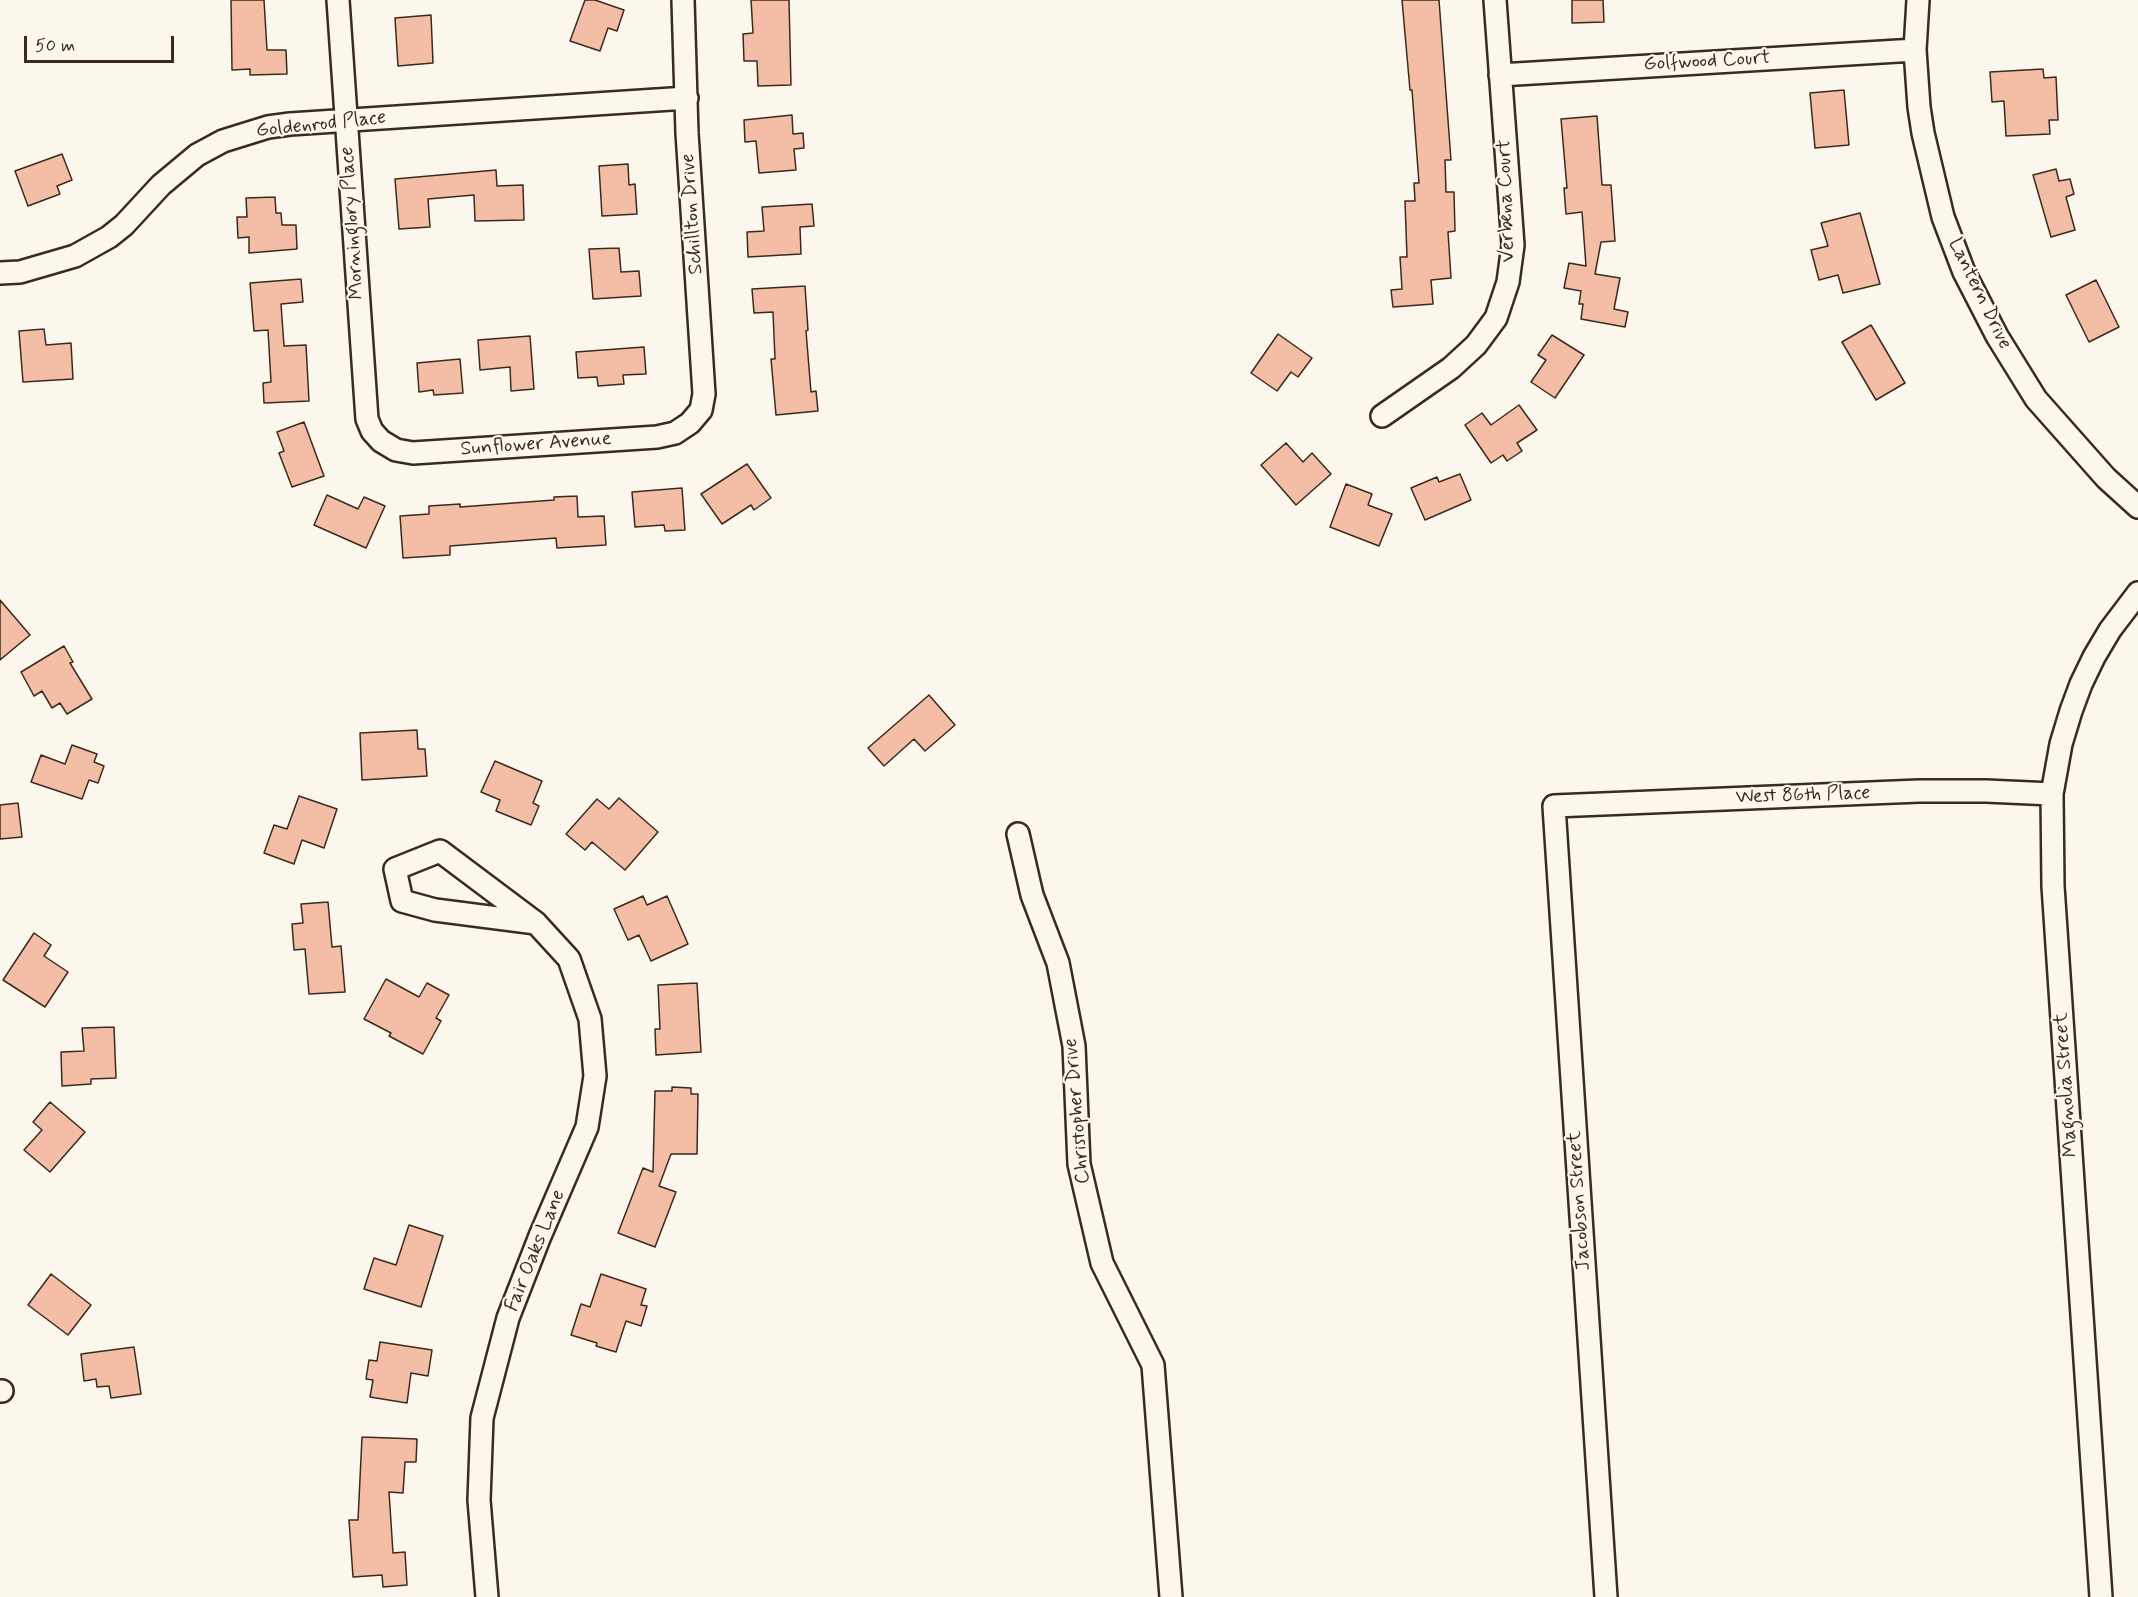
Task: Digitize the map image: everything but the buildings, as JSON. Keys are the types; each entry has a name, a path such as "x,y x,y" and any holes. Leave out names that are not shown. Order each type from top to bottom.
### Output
{"street":[{"name":"Morninglory Place","path":"338,0 366,407 372,430 381,441"},
{"name":"Schillton Drive","path":"683,0 704,394 701,410 690,423"},
{"name":"Verbena Court","path":"1382,416 1464,357 1476,345 1496,318 1508,282 1513,245 1495,0"},
{"name":"Lantern Drive","path":"1918,0 1915,50 1919,107 1936,188 1953,244 1973,291 2036,399 2106,478 2138,507"},
{"name":"Golfwood Court","path":"1500,75 1915,50"},
{"name":"Goldenrod Place","path":"0,273 20,272 48,265 75,256 92,247 124,225 161,185 190,160 223,141 268,127 687,98"},
{"name":"Sunflower Avenue","path":"381,441 396,450 413,453 657,437 675,433 690,423"},
{"name":"Magnolia Street","path":"2101,1597 2053,886 2052,794 2061,744 2081,684 2110,630 2138,593"},
{"name":"West 86th Place","path":"1554,806 1919,791 2052,794"},
{"name":"Jacobson Street","path":"1554,806 1606,1597"},
{"name":"Christopher Drive","path":"1018,834 1032,895 1058,963 1074,1046 1079,1164 1102,1263 1153,1365 1171,1597"},
{"name":"Fair Oaks Lane","path":"487,1597 479,1500 482,1418 508,1318 587,1127 595,1076 590,1019 569,959 536,923 440,851 395,869 402,902 435,910 536,923"}]}
